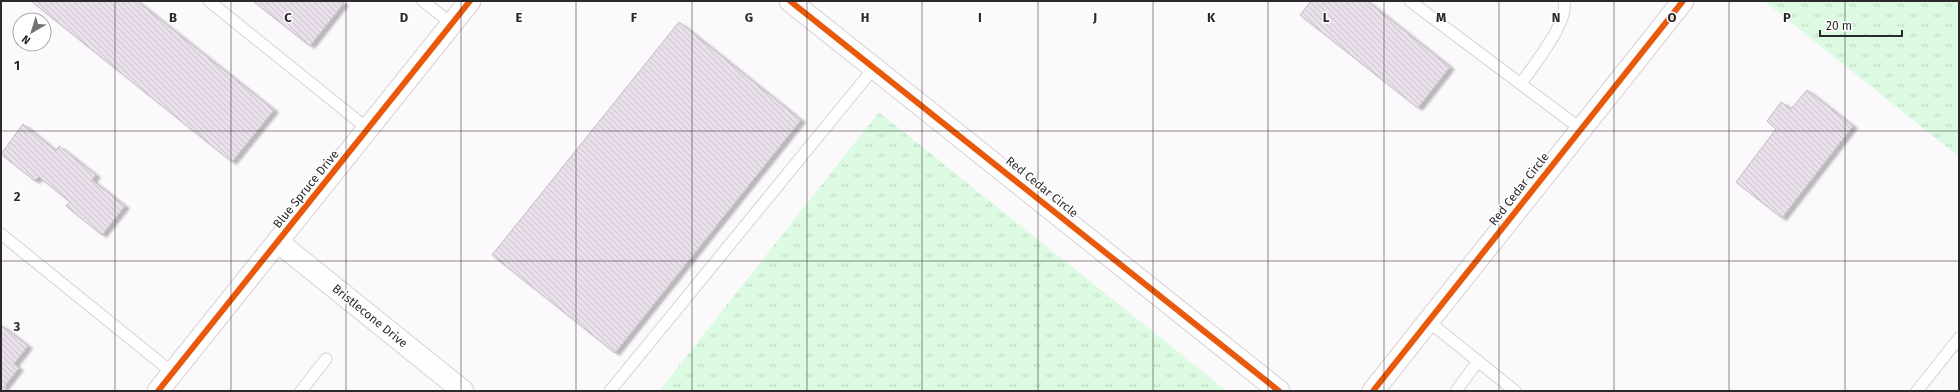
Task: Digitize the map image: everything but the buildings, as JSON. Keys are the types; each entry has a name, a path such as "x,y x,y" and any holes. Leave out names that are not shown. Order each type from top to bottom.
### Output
{"street":[{"name":"Blue Spruce Drive","path":"158,391 470,1"},
{"name":"Red Cedar Circle","path":"790,1 1279,391"},
{"name":"Red Cedar Circle","path":"1373,391 1683,1"},
{"name":"Bristlecone Drive","path":"278,242 463,391"}],"lane":[{"path":"209,1 368,129"},
{"path":"423,1 452,24"},
{"path":"1410,1 1581,129"},
{"path":"1521,84 1556,31 1565,8 1564,1"},
{"path":"610,391 874,68"},
{"path":"1,234 173,373"},
{"path":"1428,321 1515,391"},
{"path":"1917,391 1959,338"},
{"path":"301,391 326,360"},
{"path":"1456,391 1478,361"}],"green space":[{"path":"1764,1 1959,1 1959,157"},
{"path":"879,112 1227,391 659,391"}],"cycle path":[{"path":"158,391 470,1"},
{"path":"790,1 1279,391"},
{"path":"1373,391 1683,1"}]}
